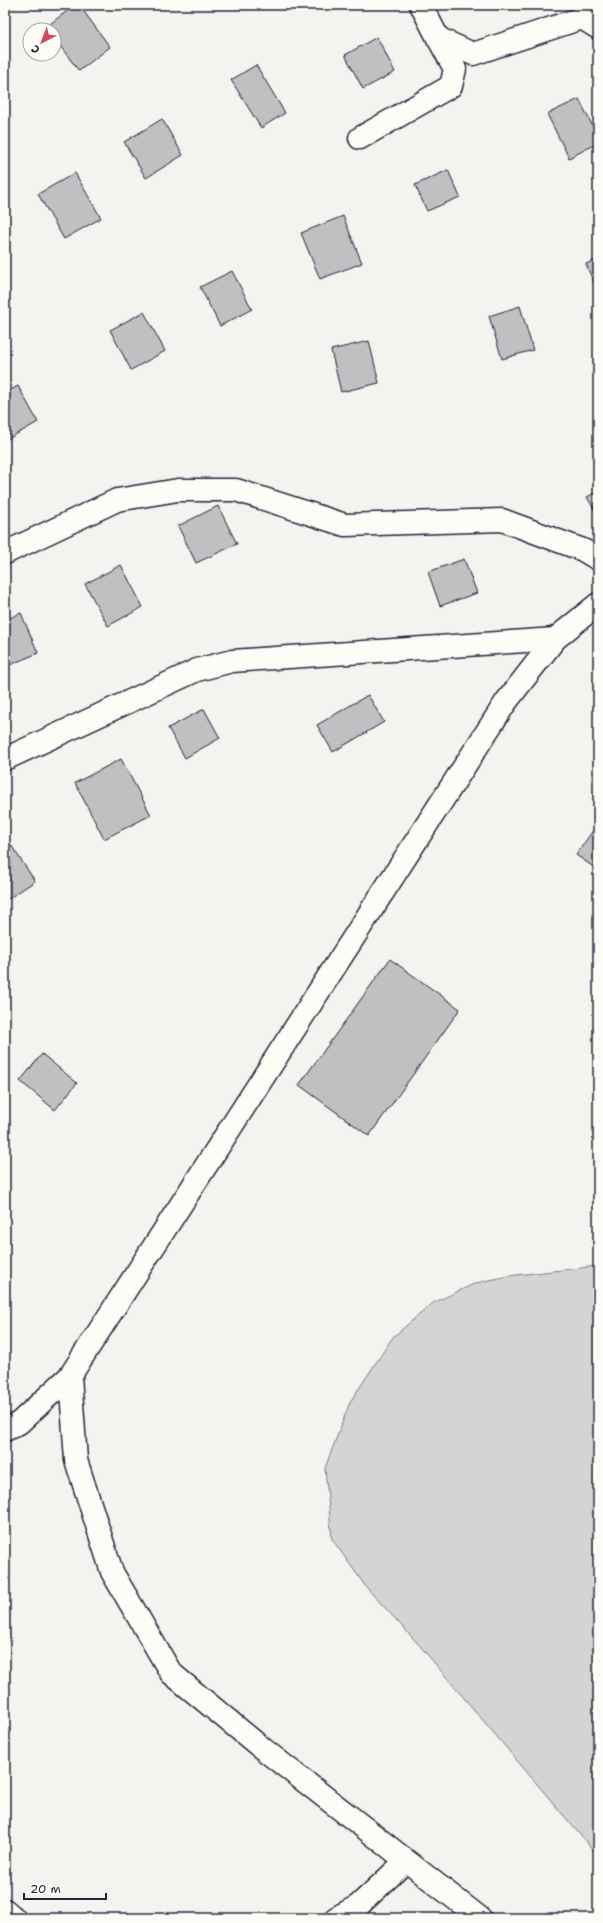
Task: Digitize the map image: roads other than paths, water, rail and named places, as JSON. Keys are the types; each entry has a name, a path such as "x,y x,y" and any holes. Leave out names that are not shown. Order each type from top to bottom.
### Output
{"street":[{"path":"360,138 451,86 455,69 421,5"},
{"path":"438,38 473,54 582,18 598,28"},
{"path":"5,553 117,500 178,490 236,490 345,525 502,520 583,550 598,559"},
{"path":"5,1430 20,1423 70,1376 506,702 555,639 598,604"},
{"path":"5,759 197,670 232,661 555,639"},
{"path":"70,1376 76,1460 112,1572 171,1673 258,1745 405,1862 480,1918"},
{"path":"336,1918 358,1906 405,1862"},
{"path":"5,1910 14,1918"}]}
